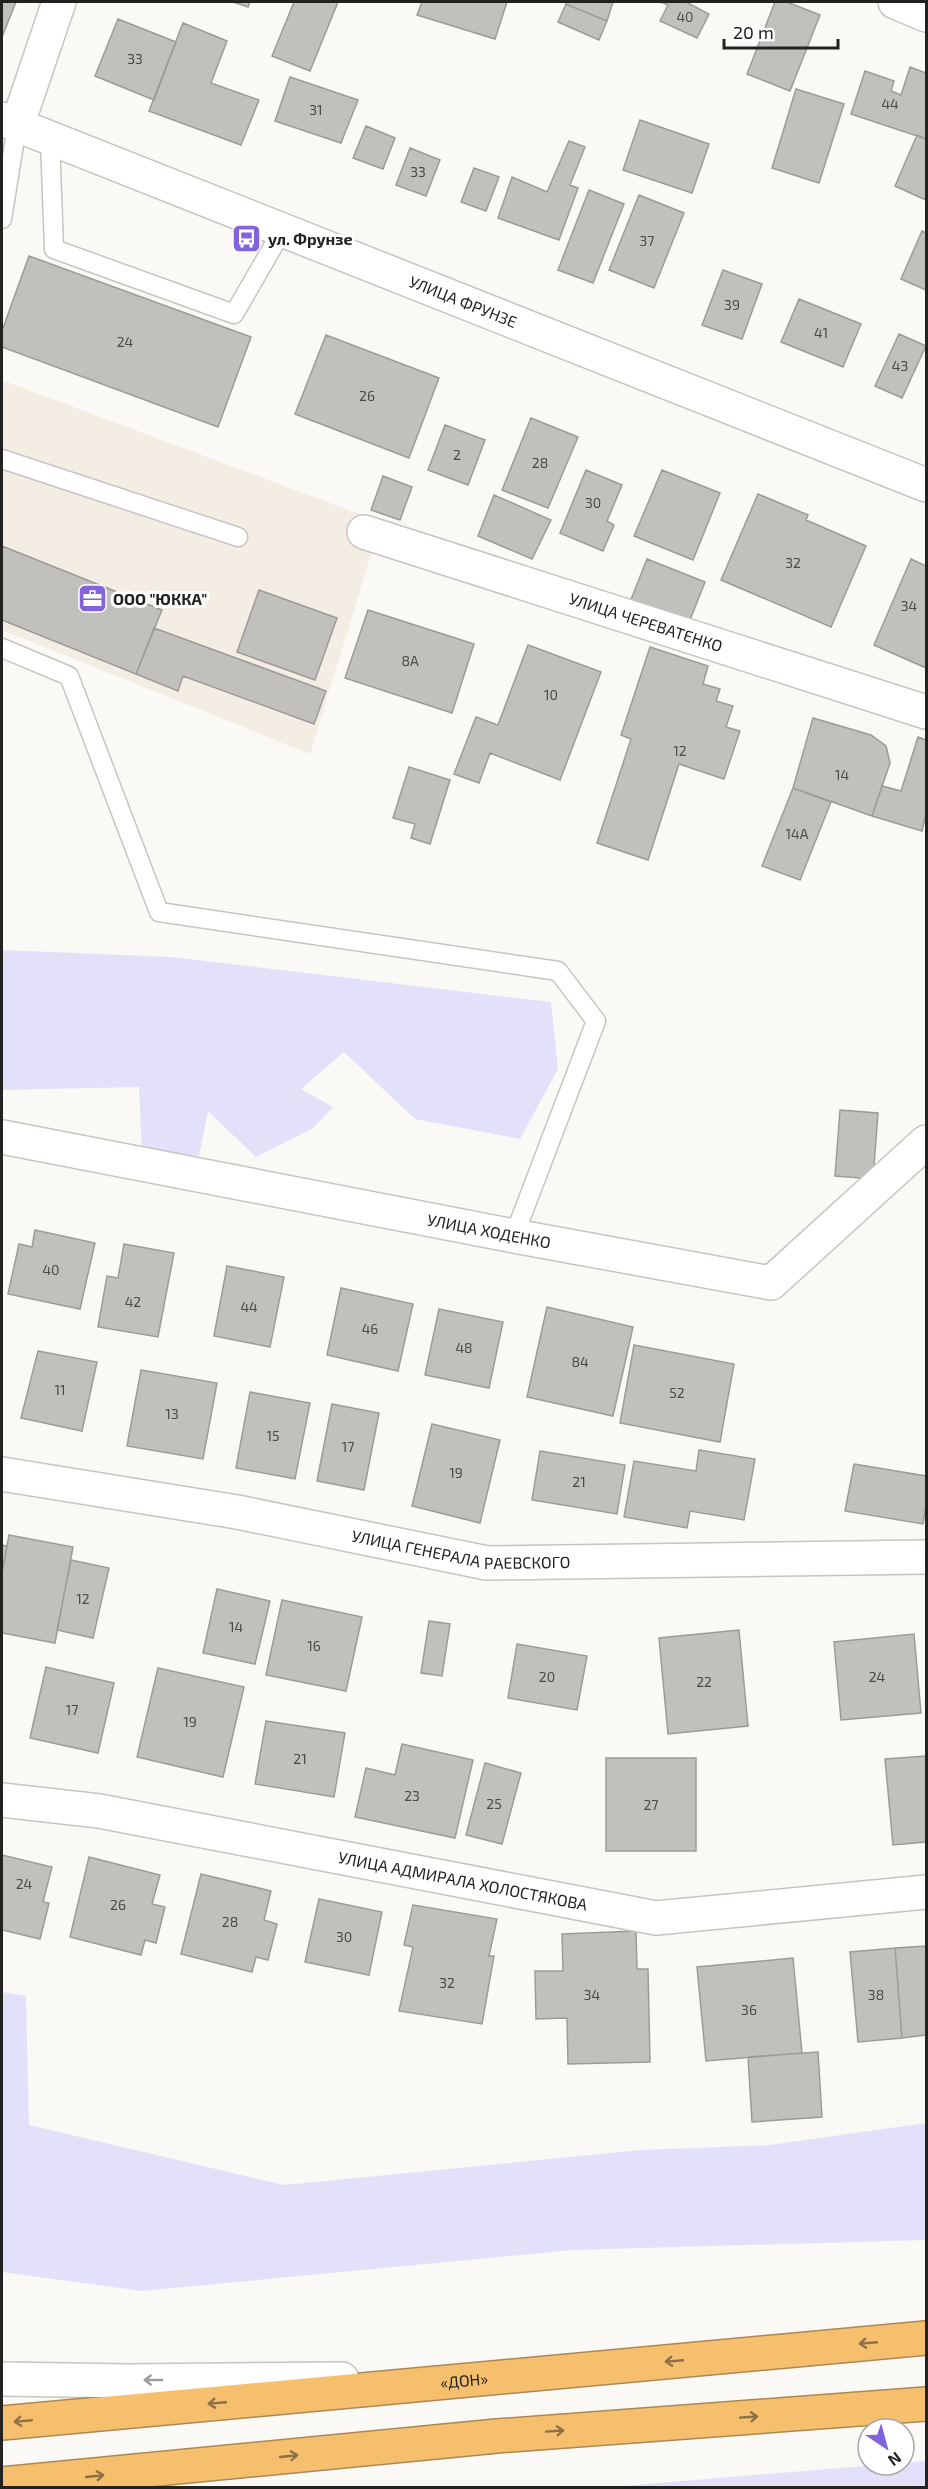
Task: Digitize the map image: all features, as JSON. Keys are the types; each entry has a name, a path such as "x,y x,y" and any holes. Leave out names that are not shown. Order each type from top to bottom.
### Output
{"highway":[{"name":"«ДОН»","path":"2,2423 927,2338"},
{"path":"6,2484 497,2436 927,2404"}],"street":[{"path":"9,123 59,2"},
{"path":"895,2 927,15"},
{"name":"УЛИЦА ФРУНЗЕ","path":"9,123 927,485"},
{"name":"УЛИЦА ЧЕРЕВАТЕНКО","path":"364,532 927,712"},
{"name":"УЛИЦА ХОДЕНКО","path":"2,1137 771,1283 927,1142"},
{"name":"УЛИЦА ГЕНЕРАЛА РАЕВСКОГО","path":"2,1474 237,1512 487,1563 927,1557"},
{"name":"УЛИЦА АДМИРАЛА ХОЛОСТЯКОВА","path":"2,1800 99,1811 656,1918 927,1892"},
{"path":"2,2379 129,2381 485,2378"}],"lane":[{"path":"2,219 9,123"},
{"path":"50,139 54,249 234,314 282,231"},
{"path":"2,459 238,537"},
{"path":"2,648 69,676 159,912 558,971 596,1021 514,1236"}],"shaded area":[{"path":"2,380 381,522 310,754 2,630"},
{"path":"2,950 172,957 551,1002 558,1069 520,1139 415,1119 344,1052 301,1089 333,1107 313,1128 256,1157 208,1111 199,1156 142,1154 139,1087 2,1090"},
{"path":"2,1992 26,1996 29,2125 284,2185 642,2150 770,2145 926,2123 926,2240 573,2250 142,2291 2,2272"},
{"path":"926,2461 926,2487 610,2487 856,2467 856,2477 916,2477 916,2462"}],"building":[{"path":"2,2 16,2 2,37"},
{"path":"233,2 250,2 248,7"},
{"path":"294,2 338,2 310,71 272,56"},
{"path":"422,2 507,2 495,39 417,15"},
{"path":"567,2 613,2 607,21 566,4"},
{"path":"661,2 686,2 709,14 697,38 660,21 668,5"},
{"path":"775,2 787,2 820,15 790,91 747,74"},
{"path":"566,4 607,21 599,40 558,22"},
{"path":"118,19 176,42 154,100 95,76"},
{"path":"183,23 227,41 211,83 259,100 241,145 149,111"},
{"path":"910,67 926,73 926,139 851,114 865,71 894,81 891,91 901,95"},
{"path":"290,77 358,100 341,143 275,121"},
{"path":"796,89 844,104 819,183 772,168"},
{"path":"640,120 709,144 692,193 623,170"},
{"path":"366,126 395,138 383,169 353,158"},
{"path":"917,135 926,139 926,200 895,186"},
{"path":"569,141 585,147 570,185 578,188 559,240 498,218 512,177 547,192"},
{"path":"410,148 440,160 426,196 396,185"},
{"path":"474,168 499,177 486,211 461,202"},
{"path":"589,190 624,204 593,283 558,270"},
{"path":"639,195 684,213 654,288 609,270"},
{"path":"922,231 926,233 926,290 901,279"},
{"path":"29,256 251,337 218,427 2,347 2,331"},
{"path":"723,270 762,284 742,339 702,325"},
{"path":"799,299 861,324 843,367 781,342"},
{"path":"899,334 926,346 902,398 875,386"},
{"path":"326,335 439,378 409,458 295,414"},
{"path":"531,418 578,437 548,508 502,490"},
{"path":"445,425 485,440 468,485 428,470"},
{"path":"586,470 622,485 607,521 614,525 603,551 560,533"},
{"path":"662,470 720,493 693,560 634,536"},
{"path":"383,476 412,487 400,520 371,510"},
{"path":"758,494 808,515 806,520 866,546 831,627 721,580"},
{"path":"494,495 551,520 532,559 478,536"},
{"path":"2,546 162,610 136,674 2,620"},
{"path":"647,559 705,582 688,625 630,602"},
{"path":"911,559 926,566 926,668 874,645"},
{"path":"259,590 337,618 315,680 237,652"},
{"path":"368,610 474,644 452,713 345,678"},
{"path":"154,628 326,691 314,724 183,676 178,691 136,674"},
{"path":"528,645 601,672 560,780 490,753 479,783 454,774 476,717 498,725"},
{"path":"650,647 708,666 703,684 720,689 716,701 733,706 726,727 740,731 724,779 679,764 648,860 597,843 631,739 621,735"},
{"path":"813,718 871,735 886,746 890,763 872,816 793,788"},
{"path":"918,737 926,740 926,814 922,831 872,816 882,786 901,791"},
{"path":"409,767 450,780 430,844 411,838 415,824 393,818"},
{"path":"793,788 831,802 800,880 762,866"},
{"path":"840,1110 878,1113 873,1179 835,1176"},
{"path":"35,1230 95,1243 80,1309 8,1294 19,1244 32,1247"},
{"path":"124,1244 174,1253 158,1337 98,1327 107,1276 118,1278"},
{"path":"227,1266 284,1277 270,1347 214,1336"},
{"path":"341,1288 413,1304 398,1371 327,1355"},
{"path":"547,1307 633,1327 613,1416 527,1397"},
{"path":"439,1309 503,1322 489,1388 425,1375"},
{"path":"634,1345 734,1364 720,1442 620,1423"},
{"path":"38,1351 97,1362 82,1431 21,1418"},
{"path":"141,1370 217,1383 203,1459 127,1446"},
{"path":"250,1392 310,1403 295,1479 236,1468"},
{"path":"332,1404 379,1413 364,1490 317,1481"},
{"path":"432,1424 500,1440 480,1523 412,1506"},
{"path":"699,1450 755,1459 744,1520 690,1511 687,1528 624,1517 634,1461 696,1471"},
{"path":"540,1451 625,1465 617,1514 532,1500"},
{"path":"854,1464 926,1476 926,1505 923,1524 845,1511"},
{"path":"9,1535 73,1547 55,1643 2,1633 2,1573"},
{"path":"2,1545 7,1546 2,1573"},
{"path":"71,1560 109,1568 93,1638 57,1630"},
{"path":"217,1589 270,1601 255,1664 203,1653"},
{"path":"282,1600 362,1617 346,1691 266,1675"},
{"path":"429,1621 450,1624 442,1676 421,1673"},
{"path":"739,1630 748,1726 668,1734 659,1638"},
{"path":"914,1634 921,1713 841,1720 834,1642"},
{"path":"517,1644 587,1656 577,1710 508,1698"},
{"path":"46,1667 114,1683 98,1753 30,1738"},
{"path":"158,1668 244,1687 223,1777 137,1757"},
{"path":"266,1721 345,1733 334,1797 255,1784"},
{"path":"402,1744 473,1760 455,1838 355,1817 366,1768 395,1775"},
{"path":"926,1756 926,1842 893,1845 885,1759"},
{"path":"606,1758 696,1758 696,1851 606,1851"},
{"path":"485,1763 521,1773 502,1844 466,1835"},
{"path":"2,1855 52,1867 43,1902 49,1903 40,1939 2,1930"},
{"path":"89,1857 160,1875 152,1904 165,1907 156,1943 145,1940 141,1955 70,1937"},
{"path":"201,1874 271,1891 264,1920 277,1924 268,1960 256,1957 252,1972 181,1954"},
{"path":"319,1899 382,1912 369,1975 305,1962"},
{"path":"413,1905 497,1919 489,1956 494,1956 482,2024 399,2011 413,1947 404,1945"},
{"path":"636,1931 637,1969 648,1969 650,2062 568,2064 567,2018 536,2019 535,1971 563,1971 562,1934"},
{"path":"926,1946 926,2035 902,2038 895,1948"},
{"path":"895,1948 902,2038 858,2042 850,1952"},
{"path":"793,1958 802,2053 706,2061 697,1967"},
{"path":"818,2052 822,2117 752,2122 748,2057"}],"place":[{"name":"ул. Фрунзе","path":"247,239"},
{"name":"ООО \"ЮККА\"","path":"92,599"}]}
